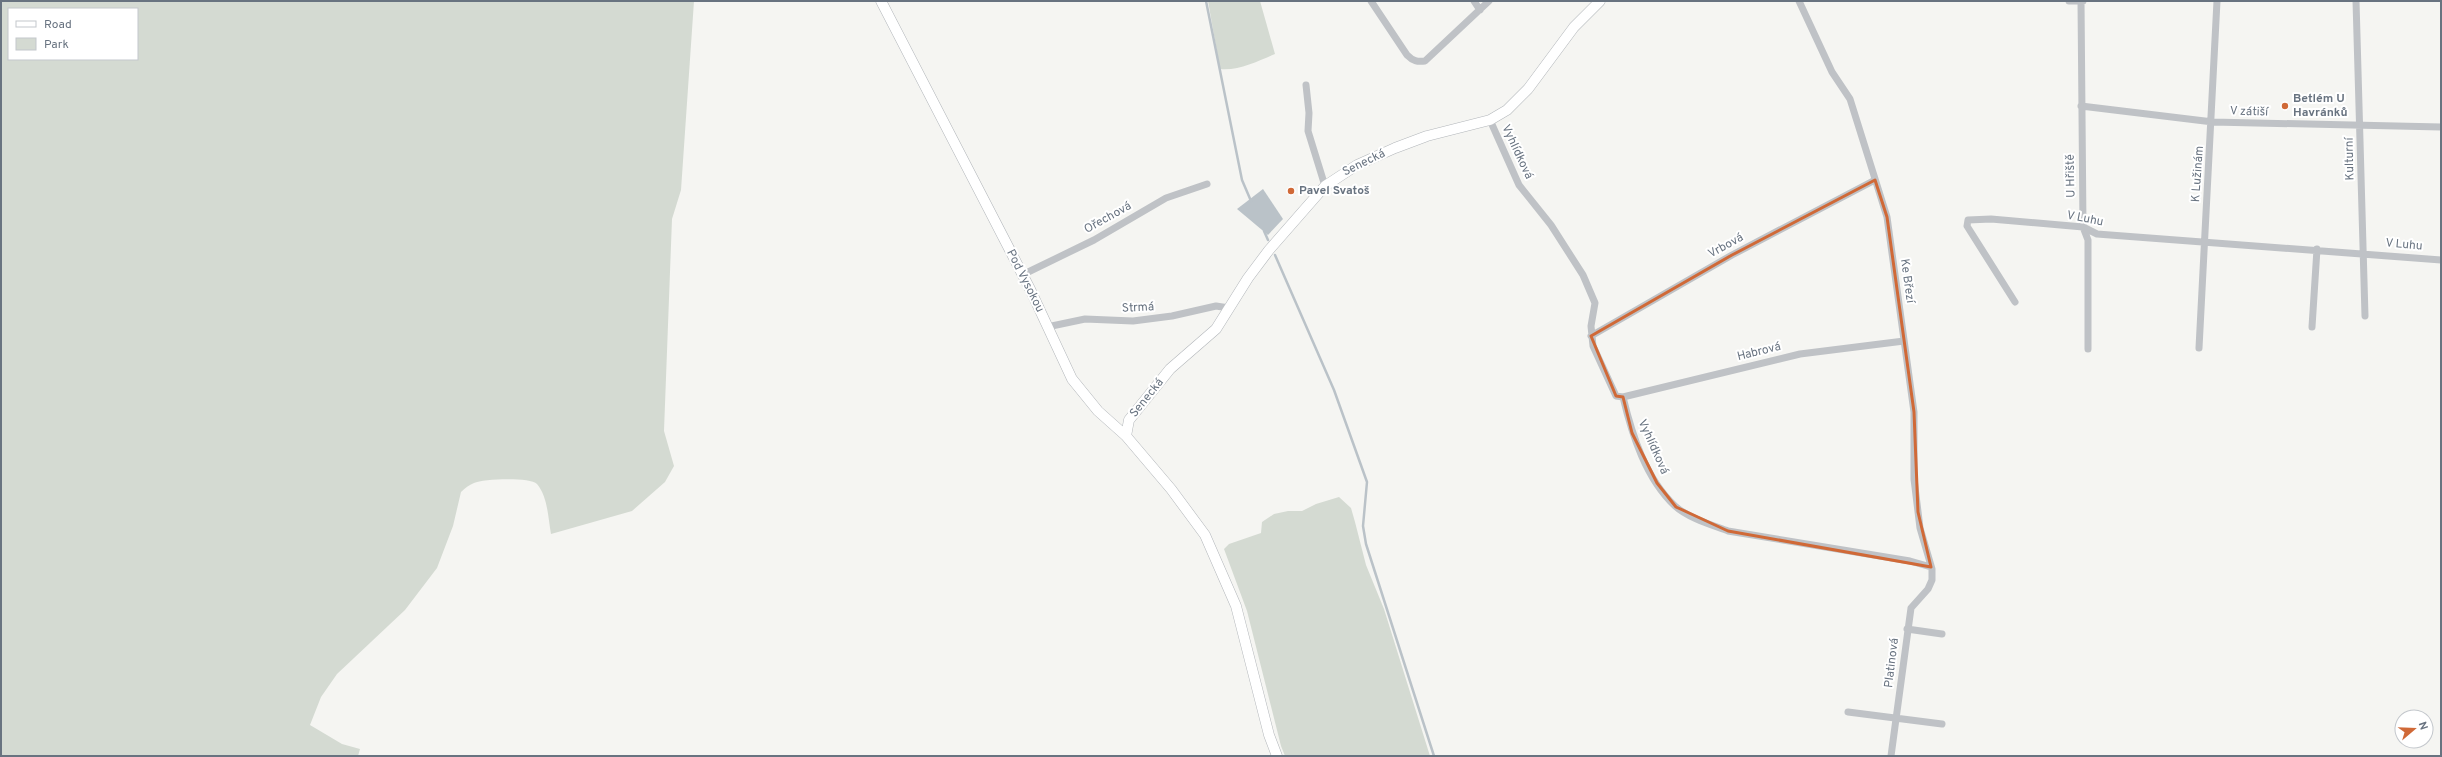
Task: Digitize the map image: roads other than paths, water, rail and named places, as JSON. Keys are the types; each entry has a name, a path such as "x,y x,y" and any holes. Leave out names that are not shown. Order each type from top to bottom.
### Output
{"street":[{"name":"Pod Vysokou","path":"881,1 1022,275 1072,379 1098,411 1126,436 1171,489 1205,535 1236,606 1269,735 1277,756"},
{"path":"1371,1 1407,55 1413,60 1419,62 1426,61 1489,1"},
{"path":"1474,1 1480,10"},
{"name":"Senecká","path":"1126,436 1129,420 1170,369 1216,329 1269,250 1326,186 1357,165 1395,148 1427,136 1490,120 1508,110 1528,89 1574,27 1600,1"},
{"name":"Ke Březí","path":"1799,1 1832,72 1850,98 1887,217 1914,412 1914,479 1918,512 1931,567 1932,580"},
{"path":"2069,1 2082,1"},
{"name":"U Hřiště","path":"2082,1 2081,106 2083,228 2088,240 2088,349"},
{"name":"K Lužinám","path":"2200,348 2213,122 2217,1"},
{"name":"Kulturní","path":"2356,1 2366,316"},
{"path":"1306,85 1310,113 1308,131 1326,186"},
{"name":"V zátiší","path":"2081,106 2213,122 2312,125 2361,124 2441,127"},
{"name":"Vyhlídková","path":"1490,120 1519,185 1551,225 1583,275 1595,302 1591,336 1593,346 1616,396 1623,397 1632,433 1657,483 1676,507 1705,522 1728,531 1910,561 1931,567"},
{"name":"Vrbová","path":"1591,336 1732,255 1875,180"},
{"name":"Ořechová","path":"1022,275 1094,240 1166,198 1206,184"},
{"name":"V Luhu","path":"2014,302 1967,226 1968,220 1991,219 2083,228 2097,234 2317,249 2441,260"},
{"path":"2312,327 2317,249"},
{"name":"Strmá","path":"1047,327 1084,319 1133,321 1178,315 1216,306 1229,308"},
{"name":"Habrová","path":"1623,397 1800,354 1904,342"},
{"name":"Platinová","path":"1891,756 1911,608 1928,589 1932,580"},
{"path":"1907,629 1942,634"},
{"path":"1848,712 1942,724"}],"waterway":[{"path":"1206,1 1242,180 1251,201"},
{"path":"1264,231 1268,240"},
{"path":"1275,255 1334,390 1367,482 1363,526 1366,544 1434,756"}],"place":[{"name":"Betlém U Havránků","path":"2285,106"},
{"name":"Pavel Svatoš","path":"1291,191"}]}
